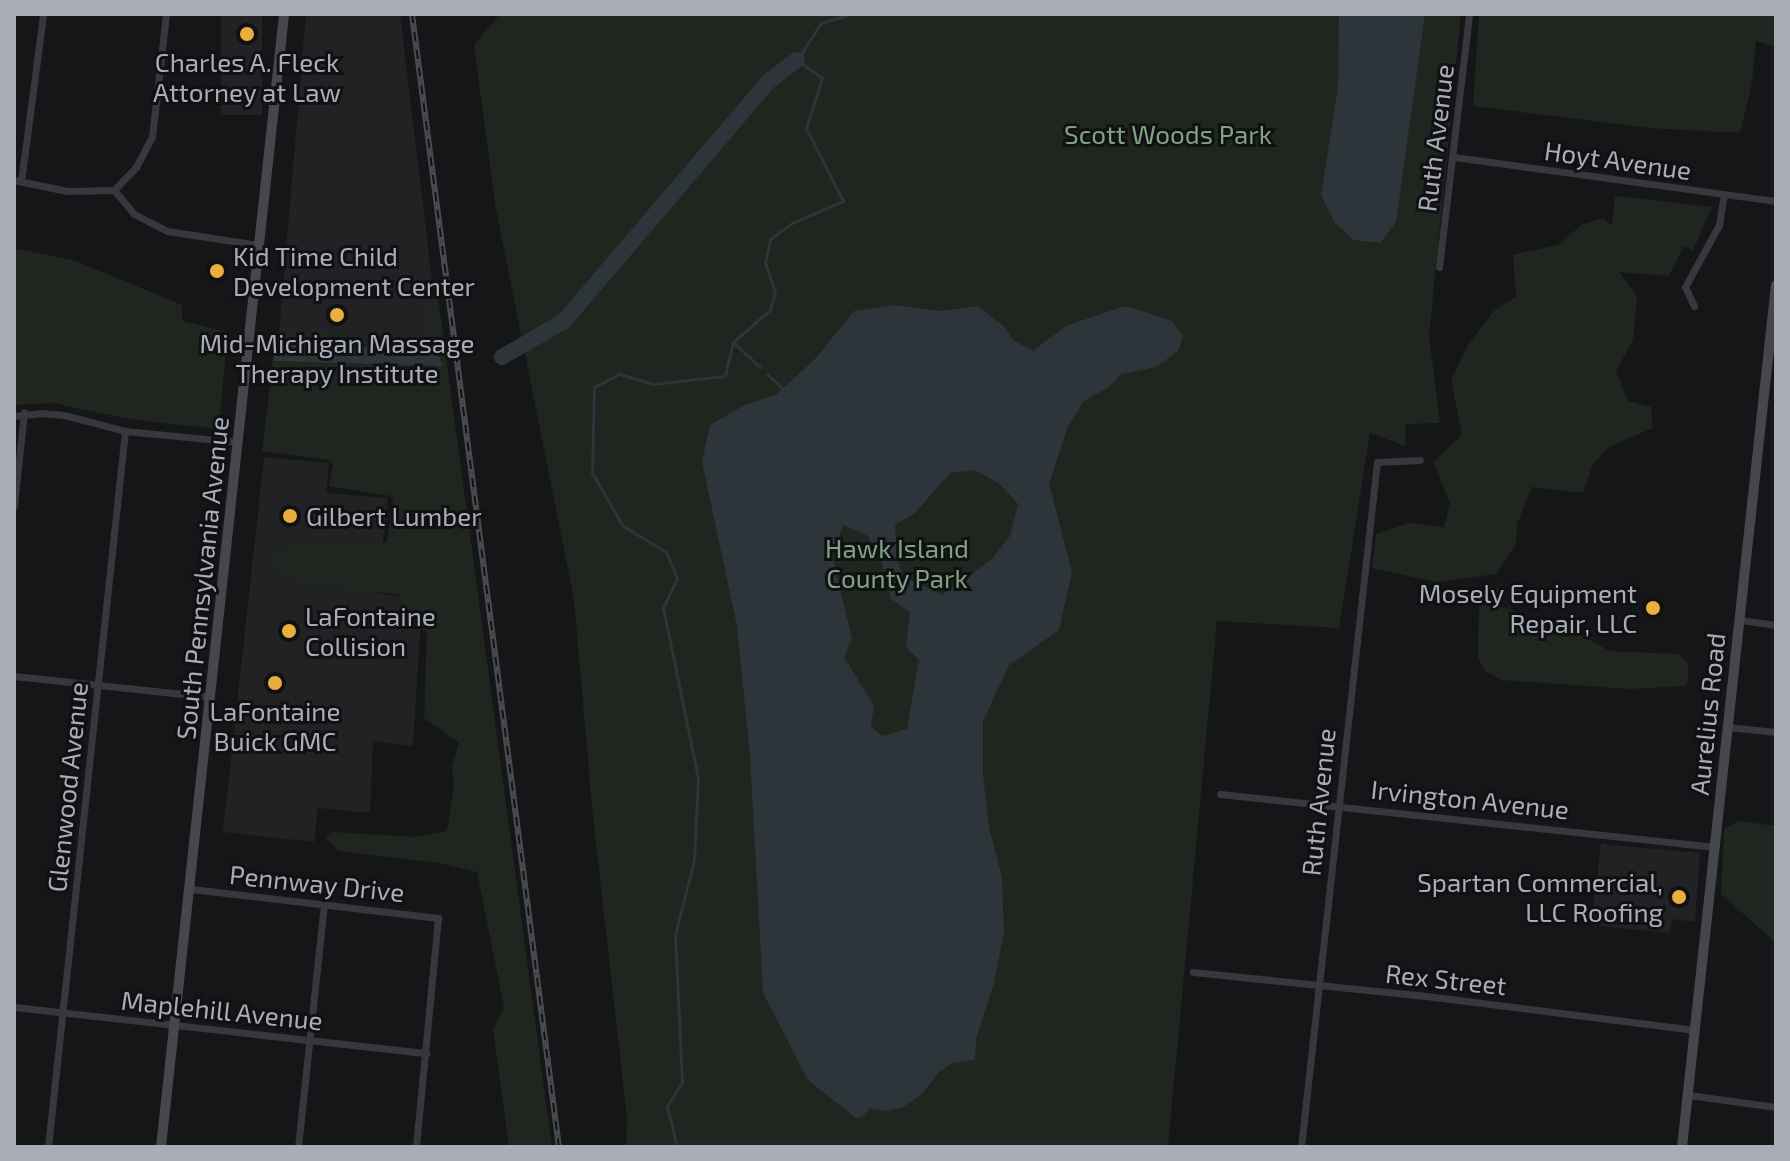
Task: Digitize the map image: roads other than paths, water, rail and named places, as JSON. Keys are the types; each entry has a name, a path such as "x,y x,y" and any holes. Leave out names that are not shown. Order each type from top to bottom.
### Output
{"main road":[{"name":"South Pennsylvania Avenue","path":"161,1147 284,14"},
{"name":"Aurelius Road","path":"1682,1147 1740,620 1771,373 1776,285"}],"street":[{"path":"43,14 18,181 67,191 114,190 136,167 152,137 166,14"},
{"name":"Ruth Avenue","path":"1439,267 1469,14"},
{"name":"Hoyt Avenue","path":"1454,157 1776,201"},
{"path":"114,190 134,214 167,231 259,245"},
{"path":"1694,306 1685,287 1719,225 1724,195"},
{"path":"14,416 24,413 64,415 125,431 238,442"},
{"path":"14,506 24,413"},
{"name":"Glenwood Avenue","path":"48,1147 125,431"},
{"name":"Ruth Avenue","path":"1301,1147 1377,462 1420,460"},
{"path":"1740,620 1776,625"},
{"path":"14,676 211,697"},
{"path":"1728,727 1776,732"},
{"name":"Irvington Avenue","path":"1220,794 1337,804 1715,847"},
{"name":"Pennway Drive","path":"191,889 438,918 426,1053"},
{"path":"298,1147 324,905"},
{"name":"Rex Street","path":"1193,972 1695,1030"},
{"name":"Maplehill Avenue","path":"14,1007 426,1053"},
{"path":"416,1147 426,1053"},
{"path":"1688,1095 1776,1107"}],"waterway":[{"path":"677,1147 667,1106 682,1082 675,935 694,860 698,778 663,608 677,578 666,552 623,526 592,473 594,387 620,374 653,384 725,376 733,342 770,310 775,293 765,263 770,239 792,223 843,201 806,128 822,78 797,60 821,23 850,14"},
{"path":"502,357 564,321 769,81 797,60"},
{"path":"733,342 760,367"},
{"path":"767,374 785,390"}],"railway":[{"path":"412,14 559,1147"}],"place":[{"name":"Charles A. Fleck Attorney at Law","path":"247,34"},
{"name":"Kid Time Child Development Center","path":"217,271"},
{"name":"Mid-Michigan Massage Therapy Institute","path":"337,315"},
{"name":"Gilbert Lumber","path":"290,516"},
{"name":"Mosely Equipment Repair, LLC","path":"1653,608"},
{"name":"LaFontaine Collision","path":"289,631"},
{"name":"LaFontaine Buick GMC","path":"275,683"},
{"name":"Spartan Commercial, LLC Roofing","path":"1679,897"}],"park label":[{"name":"Scott Woods Park","path":"1168,134"},
{"name":"Hawk Island County Park","path":"897,563"}]}
